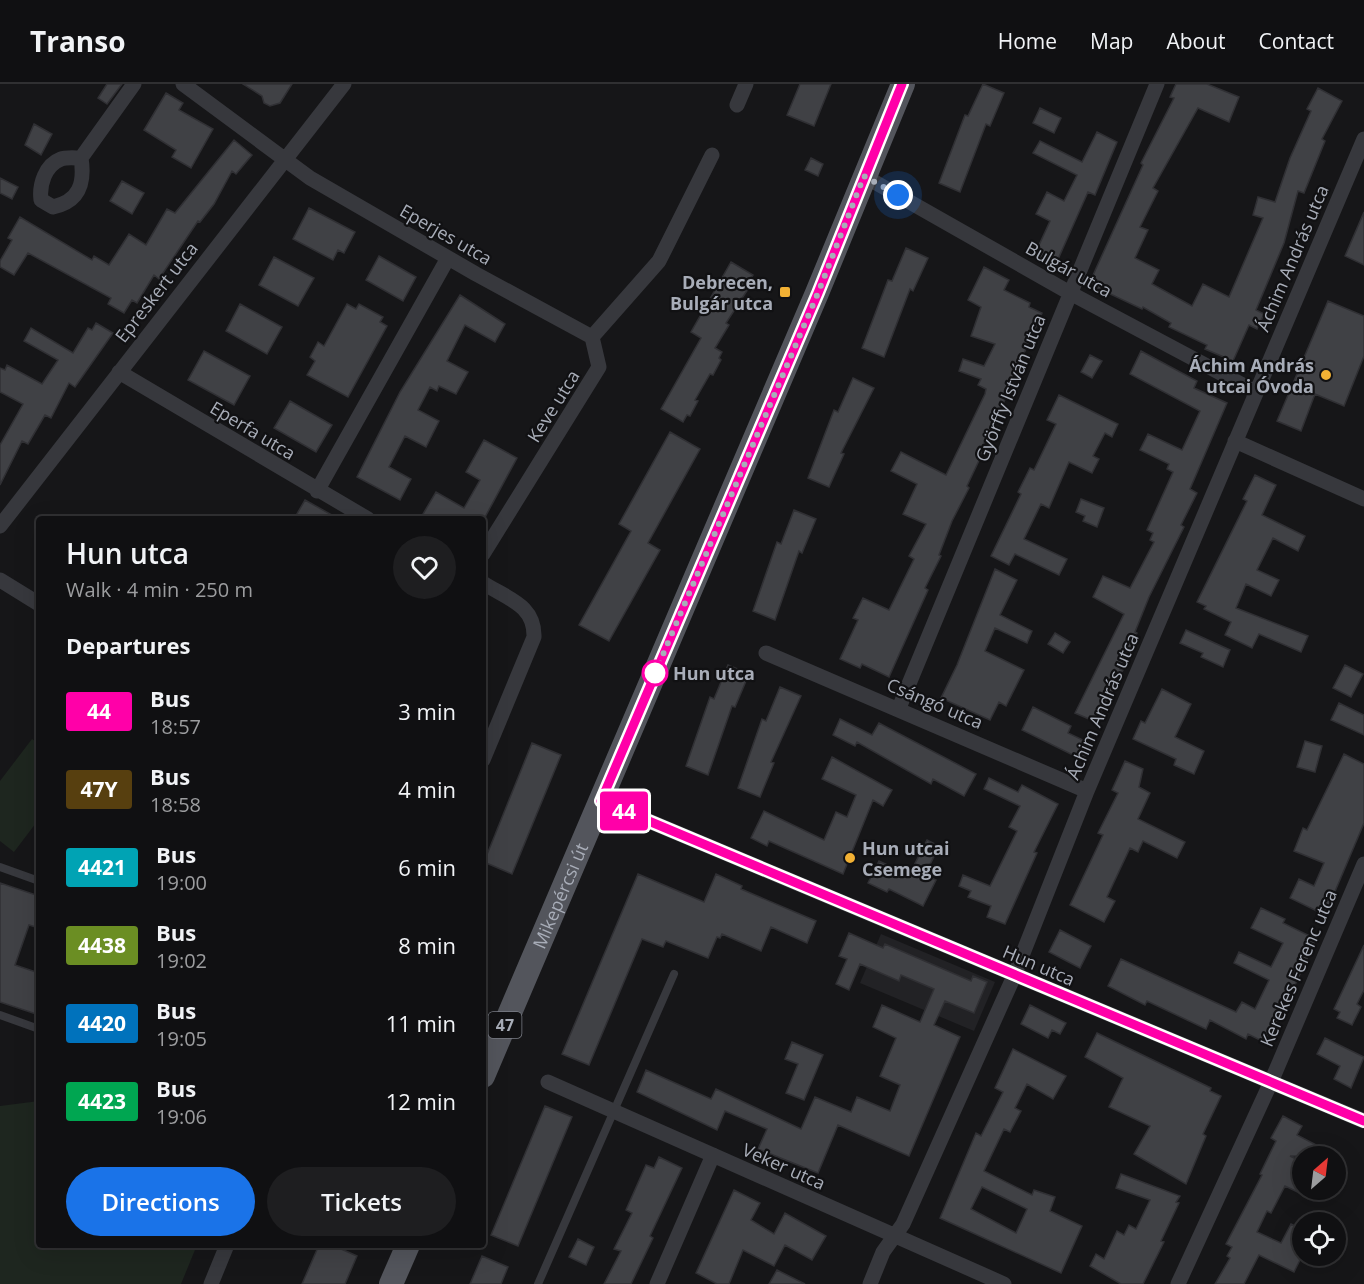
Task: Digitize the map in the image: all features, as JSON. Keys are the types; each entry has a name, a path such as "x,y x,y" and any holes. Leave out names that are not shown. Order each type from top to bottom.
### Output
{"main road":[{"name":"Mikepércsi út","path":"486,1069 818,293 903,84"},
{"path":"391,1284 407,1248"}],"street":[{"path":"81,158 134,84"},
{"name":"Eperjes utca","path":"183,84 310,178 448,258 592,337"},
{"name":"Epreskert utca","path":"0,526 344,84"},
{"path":"736,105 746,84"},
{"name":"Györffy István utca","path":"899,708 1157,84"},
{"name":"Áchim András utca","path":"870,1284 883,1252 903,1224 1014,976 1087,790 1364,139"},
{"path":"592,337 659,261 712,155"},
{"name":"Bulgár utca","path":"864,176 1070,293 1256,392"},
{"path":"317,491 448,258"},
{"name":"Keve utca","path":"486,549 599,367 592,337"},
{"name":"Eperfa utca","path":"118,372 363,516"},
{"path":"1235,441 1364,499"},
{"path":"0,580 36,602"},
{"path":"486,585 529,612 534,623 534,637 486,753"},
{"name":"Csángó utca","path":"766,653 1087,790"},
{"name":"Hun utca","path":"601,801 1364,1121"},
{"name":"Kerekes Ferenc utca","path":"1178,1284 1271,1082 1364,864"},
{"name":"Veker utca","path":"548,1082 1004,1284"},
{"path":"657,1284 713,1155"},
{"path":"211,1284 226,1248"}],"lane":[{"path":"0,867 36,879"},
{"path":"538,1284 674,974"},
{"path":"0,1015 36,1028"}],"shaded area":[{"path":"32,739 36,742 36,823 14,852 0,841 0,781"},
{"path":"881,934 995,982 974,1031 860,983"},
{"path":"36,1101 36,1248 196,1248 181,1284 0,1284 0,1106"}],"building":[{"path":"107,84 122,84 107,104 98,98"},
{"path":"243,84 292,84 280,103 270,106 264,103 262,96"},
{"path":"800,84 831,84 814,126 787,115"},
{"path":"983,84 1004,93 990,126 986,124 960,192 939,183 965,115 968,116"},
{"path":"1176,84 1207,84 1239,97 1229,122 1198,108 1153,188 1158,191 1140,227 1148,230 1135,258 1159,270 1152,284 1192,306 1203,284 1229,297 1263,218 1253,215 1258,197 1275,202 1290,158 1311,111 1307,109 1318,88 1342,101 1322,139 1325,141 1304,193 1298,191 1284,243 1256,310 1264,314 1257,329 1249,325 1233,361 1205,349 1207,345 1169,327 1171,323 1143,307 1142,309 1089,284 1143,165 1141,163 1174,98 1170,97"},
{"path":"166,93 183,103 179,110 213,129 191,168 172,157 176,150 144,130"},
{"path":"1040,108 1061,118 1054,133 1033,123"},
{"path":"34,124 52,134 41,155 25,145"},
{"path":"1097,132 1117,142 1095,195 1088,192 1055,266 1034,256 1050,221 1036,214 1047,192 1064,201 1077,175 1033,153 1040,141 1082,162"},
{"path":"234,140 252,155 236,174 232,171 214,204 200,222 198,221 159,279 154,275 137,303 132,300 124,313 108,304 111,298 28,253 14,275 0,267 0,261 12,240 8,238 20,217 92,260 94,256 109,265 129,234 146,245 167,209 175,213"},
{"path":"811,158 823,164 818,176 805,170"},
{"path":"0,178 18,187 12,199 0,193"},
{"path":"122,181 144,193 132,214 110,201"},
{"path":"309,208 355,232 344,253 338,250 333,260 293,239"},
{"path":"1364,212 1364,265 1345,256"},
{"path":"906,248 928,258 913,291 910,289 884,357 862,348 888,280 892,281"},
{"path":"379,256 416,277 403,301 366,280"},
{"path":"274,257 314,278 298,306 259,285"},
{"path":"731,262 753,275 749,282 752,283 726,323 729,325 715,348 722,352 719,358 721,360 695,400 698,401 690,416 687,415 683,422 661,409 701,338 691,332"},
{"path":"984,267 1009,280 1004,290 1030,303 1029,307 1042,313 1012,380 1014,381 980,451 983,452 967,486 969,488 952,521 939,555 941,556 925,588 928,590 889,677 862,664 860,668 840,659 858,620 853,618 863,598 889,610 914,559 909,556 926,524 903,514 917,484 891,471 901,452 946,475 985,394 986,389 978,385 981,379 959,371 963,359 984,366 995,344 971,336 981,307 968,300"},
{"path":"460,295 505,324 495,342 465,325 447,361 468,372 456,394 439,386 437,391 430,387 418,410 439,421 426,447 405,436 389,467 411,479 400,500 357,477 400,392"},
{"name":"Áchim András utcai Óvoda","path":"1328,301 1364,316 1364,356 1344,406 1315,394 1301,431 1277,421"},
{"path":"240,304 282,327 267,354 226,331"},
{"path":"347,304 356,309 359,304 383,317 380,322 387,326 348,397 307,375 315,361 310,357 318,342 324,346"},
{"path":"96,323 113,333 75,387 69,383 51,418 45,415 28,444 22,441 0,485 0,445 23,404 0,392 0,368 5,370 7,365 42,384 58,360 24,341 31,328 73,353 88,328 92,330"},
{"path":"204,351 250,376 234,405 188,380"},
{"path":"1141,351 1197,381 1194,388 1227,403 1190,489 1197,493 1181,525 1184,527 1149,597 1135,632 1137,633 1120,669 1123,670 1096,722 1075,713 1124,614 1093,597 1103,576 1130,588 1154,542 1150,540 1153,533 1147,530 1173,472 1167,469 1169,464 1140,450 1148,434 1182,450 1200,411 1130,374"},
{"path":"1090,355 1102,361 1092,378 1081,372"},
{"path":"853,378 874,388 841,453 844,454 829,487 808,478 834,410 838,412"},
{"path":"1059,395 1118,424 1112,437 1105,433 1093,456 1099,459 1092,473 1069,462 1049,508 1041,504 1024,539 1067,559 1059,575 1015,554 1009,565 991,556 1021,494 1018,492 1030,468 1034,470 1056,424 1047,420"},
{"path":"290,401 332,425 316,452 274,428"},
{"path":"670,432 700,449 648,543 660,550 609,641 579,625 631,531 619,524"},
{"path":"484,440 517,458 486,516 427,516 423,514 436,492 464,508 480,480 466,472"},
{"path":"1255,475 1276,485 1262,515 1305,536 1298,551 1273,538 1257,570 1279,580 1271,596 1246,584 1236,608 1308,636 1301,652 1259,634 1252,648 1225,635 1231,622 1204,609 1206,606 1197,602 1247,501 1243,499"},
{"path":"1081,499 1104,508 1097,527 1083,521 1085,516 1076,512"},
{"path":"305,500 334,516 296,516"},
{"path":"794,510 816,519 802,553 799,551 775,620 753,611 777,542 781,544"},
{"path":"995,569 1017,580 1000,615 1032,631 1027,643 995,628 985,651 1024,670 1006,706 999,702 990,720 941,698 957,665"},
{"path":"1186,630 1230,650 1223,667 1201,657 1203,653 1180,643"},
{"path":"1055,633 1070,642 1063,653 1048,644"},
{"path":"728,665 749,674 735,707 732,706 708,775 686,766 710,697 714,699"},
{"path":"1345,665 1363,674 1351,697 1333,688"},
{"path":"780,687 801,696 771,762 774,763 760,797 738,788 762,719 766,721"},
{"path":"1162,689 1191,704 1175,737 1204,751 1194,774 1174,765 1176,759 1133,739 1141,721 1145,723"},
{"path":"1339,703 1364,715 1364,735 1331,720"},
{"path":"1033,707 1071,726 1068,733 1091,744 1083,760 1022,730"},
{"path":"840,719 872,735 879,723 976,774 964,796 933,779 931,784 857,742 855,746 833,735"},
{"path":"1305,741 1322,746 1315,772 1297,767"},
{"path":"532,743 561,755 512,874 486,863 486,857"},
{"path":"1344,754 1364,764 1364,823 1325,915 1290,898 1299,879 1314,886 1324,863 1294,851 1303,828 1307,830"},
{"path":"832,757 892,790 883,806 873,800 843,874 769,841 767,846 751,838 764,811 824,840 836,812 847,817 856,795 822,779"},
{"path":"1125,761 1143,769 1139,787 1150,793 1138,819 1185,842 1177,858 1143,841 1138,852 1130,848 1107,897 1115,901 1104,922 1070,905 1103,835 1098,833 1118,793 1112,790"},
{"path":"989,778 1018,792 1022,785 1058,804 1034,852 1037,853 1005,924 987,917 991,906 968,897 971,891 959,886 963,875 990,886 1017,831 1009,827 1020,806 984,789"},
{"path":"927,840 939,846 925,875 936,880 923,906 889,889 887,892 868,883 879,861 909,875"},
{"path":"638,874 704,902 716,874 742,886 741,889 816,921 807,943 771,927 761,951 722,934 720,938 717,937 708,958 666,941 663,947 642,939 589,1065 562,1054"},
{"path":"0,883 36,895 36,927 29,925 15,965 36,972 36,1014 0,1002"},
{"path":"1261,908 1285,919 1283,923 1316,939 1285,1007 1264,1042 1248,1034 1246,1039 1210,1020 1206,1029 1147,1001 1145,1005 1108,986 1121,959 1236,1012 1242,1002 1255,1009 1269,980 1234,963 1239,952 1271,967 1283,943 1251,928"},
{"path":"1060,930 1091,946 1080,968 1049,952"},
{"path":"849,933 883,948 885,944 971,981 973,976 987,982 974,1013 945,1001 934,1025 960,1037 909,1156 838,1125 818,1173 758,1149 767,1129 725,1111 717,1130 637,1092 646,1070 711,1099 716,1089 801,1129 815,1097 851,1112 857,1097 890,1111 900,1085 880,1076 896,1038 873,1027 882,1005 920,1022 934,989 901,975 899,981 860,964 849,990 836,984 847,959 839,956"},
{"path":"1364,945 1364,990 1357,1004 1361,1007 1352,1025 1337,1018 1340,1012 1334,1009"},
{"path":"1030,1005 1066,1023 1060,1034 1052,1030 1048,1038 1021,1024"},
{"path":"1097,1033 1211,1088 1210,1091 1221,1096 1203,1134 1206,1136 1186,1184 1134,1154 1150,1126 1109,1107 1123,1078 1085,1057"},
{"path":"1325,1038 1364,1057 1351,1088 1334,1079 1340,1066 1317,1054"},
{"path":"792,1042 823,1055 804,1100 786,1093 798,1064 785,1059"},
{"path":"1013,1049 1066,1076 1053,1099 1027,1084 1015,1108 1021,1111 1010,1132 1004,1129 984,1171 1032,1195 1034,1190 1055,1197 1050,1211 1082,1226 1061,1273 940,1218 976,1133 981,1136 1003,1092 995,1088","holes":["982,1187 1027,1209 1016,1233 971,1209"]},
{"path":"545,1106 572,1117 518,1246 491,1235"},
{"path":"1283,1116 1302,1126 1297,1135 1318,1146 1292,1146 1292,1156 1290,1156 1292,1157 1292,1189 1285,1186 1271,1213 1267,1211 1257,1232 1281,1243 1292,1224 1292,1266 1297,1266 1294,1272 1259,1255 1244,1284 1215,1284 1230,1258 1227,1256 1232,1247 1226,1244 1262,1175 1260,1174 1276,1141 1271,1138"},
{"path":"659,1157 682,1168 650,1236 653,1238 631,1284 604,1284 621,1251 614,1249 632,1213 626,1210 646,1165 654,1168"},
{"path":"1121,1174 1180,1196 1176,1202 1179,1203 1161,1241 1164,1242 1143,1284 1121,1284 1090,1266 1096,1254 1104,1259 1117,1231 1124,1235 1129,1225 1136,1229 1150,1200 1116,1188"},
{"path":"734,1190 760,1203 751,1220 774,1234 785,1213 826,1236 812,1260 785,1245 774,1266 743,1250 729,1284 717,1284 696,1273"},
{"path":"578,1239 594,1247 586,1265 569,1257"},
{"path":"318,1248 339,1248 357,1256 345,1284 302,1284"},
{"path":"482,1256 508,1267 501,1284 470,1284"},
{"path":"777,1270 805,1284 769,1284"}],"bus line":[{"name":"44","path":"902,84 818,293 601,801 1364,1121"}],"place":[{"name":"Debrecen, Bulgár utca","path":"785,292"},
{"name":"Áchim András utcai Óvoda","path":"1326,375"},
{"name":"Hun utca","path":"655,673"},
{"name":"Hun utcai Csemege","path":"850,858"}],"route":[{"path":"655,673 818,293 864,176 898,195"}]}
